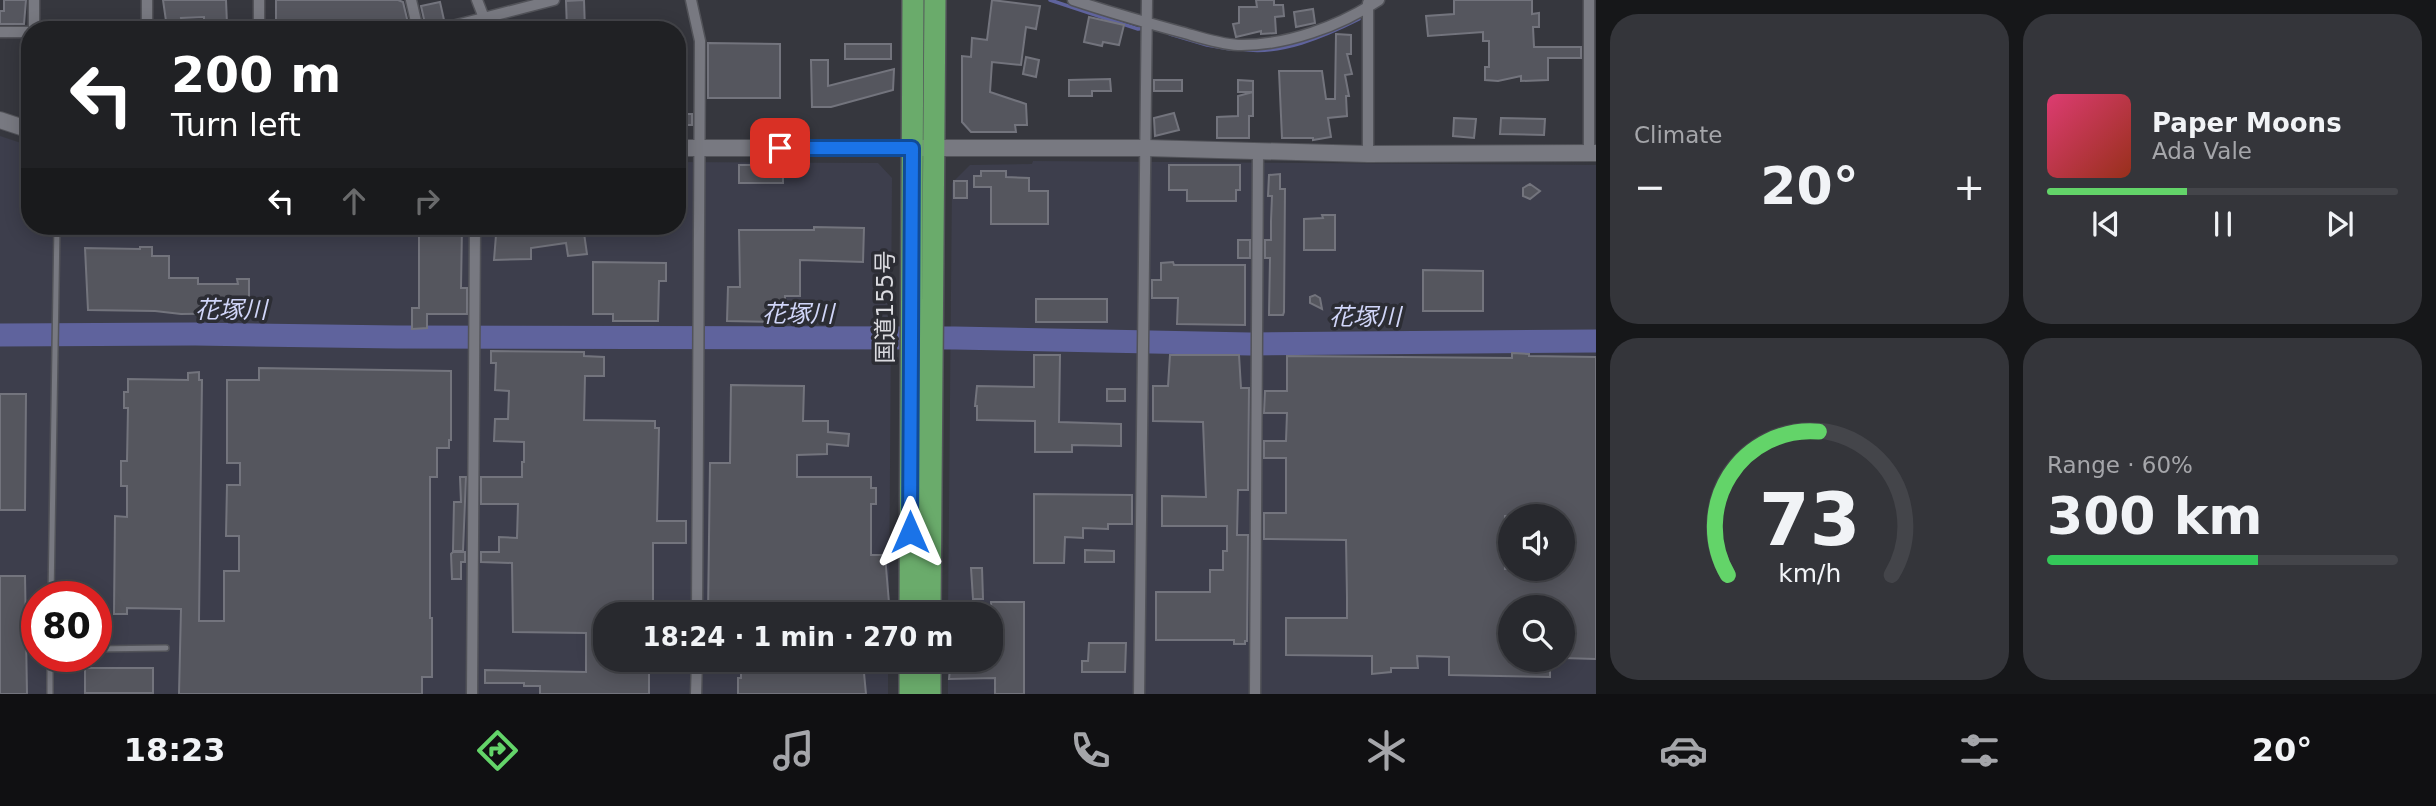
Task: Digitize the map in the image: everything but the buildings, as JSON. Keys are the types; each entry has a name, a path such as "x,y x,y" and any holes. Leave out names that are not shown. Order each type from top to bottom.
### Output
{"highway":[{"name":"国道155号","path":"910,602 913,0"},
{"name":"国道155号","path":"930,602 935,0"},
{"path":"910,672 910,694"},
{"path":"930,672 930,694"}],"street":[{"path":"33,21 34,0"},
{"path":"147,0 147,21"},
{"path":"259,0 259,21"},
{"path":"411,0 416,21"},
{"path":"477,0 482,21"},
{"path":"491,21 550,0"},
{"path":"691,0 700,41 697,602"},
{"path":"1073,0 1147,24 1223,43 1256,44 1321,29 1379,0"},
{"path":"1139,694 1147,0"},
{"path":"686,148 1146,148 1367,154 1592,153 1590,0"},
{"path":"1367,154 1368,4"},
{"path":"0,32 21,31"},
{"path":"0,120 21,127"},
{"path":"1255,694 1258,151"},
{"path":"472,694 475,235"},
{"path":"696,672 696,694"}],"lane":[{"path":"51,581 57,235"},
{"path":"112,649 166,648"},
{"path":"50,672 50,694"}],"shaded area":[{"path":"0,136 21,143 21,235 686,235 686,162 878,163 892,178 889,602 593,602 593,672 888,672 888,694 0,694"},
{"path":"1033,161 1596,165 1596,694 948,694 948,672 1003,672 1003,602 948,602 952,183 970,165 1032,164"}],"waterway":[{"path":"1050,0 1138,29 1145,28"},
{"path":"1241,49 1271,50 1302,43 1359,19"},
{"path":"1170,34 1230,49"},
{"name":"花塚川","path":"0,335 955,338 1250,344 1596,341"}],"route":[{"path":"780,148 912,148 910,532"}]}
